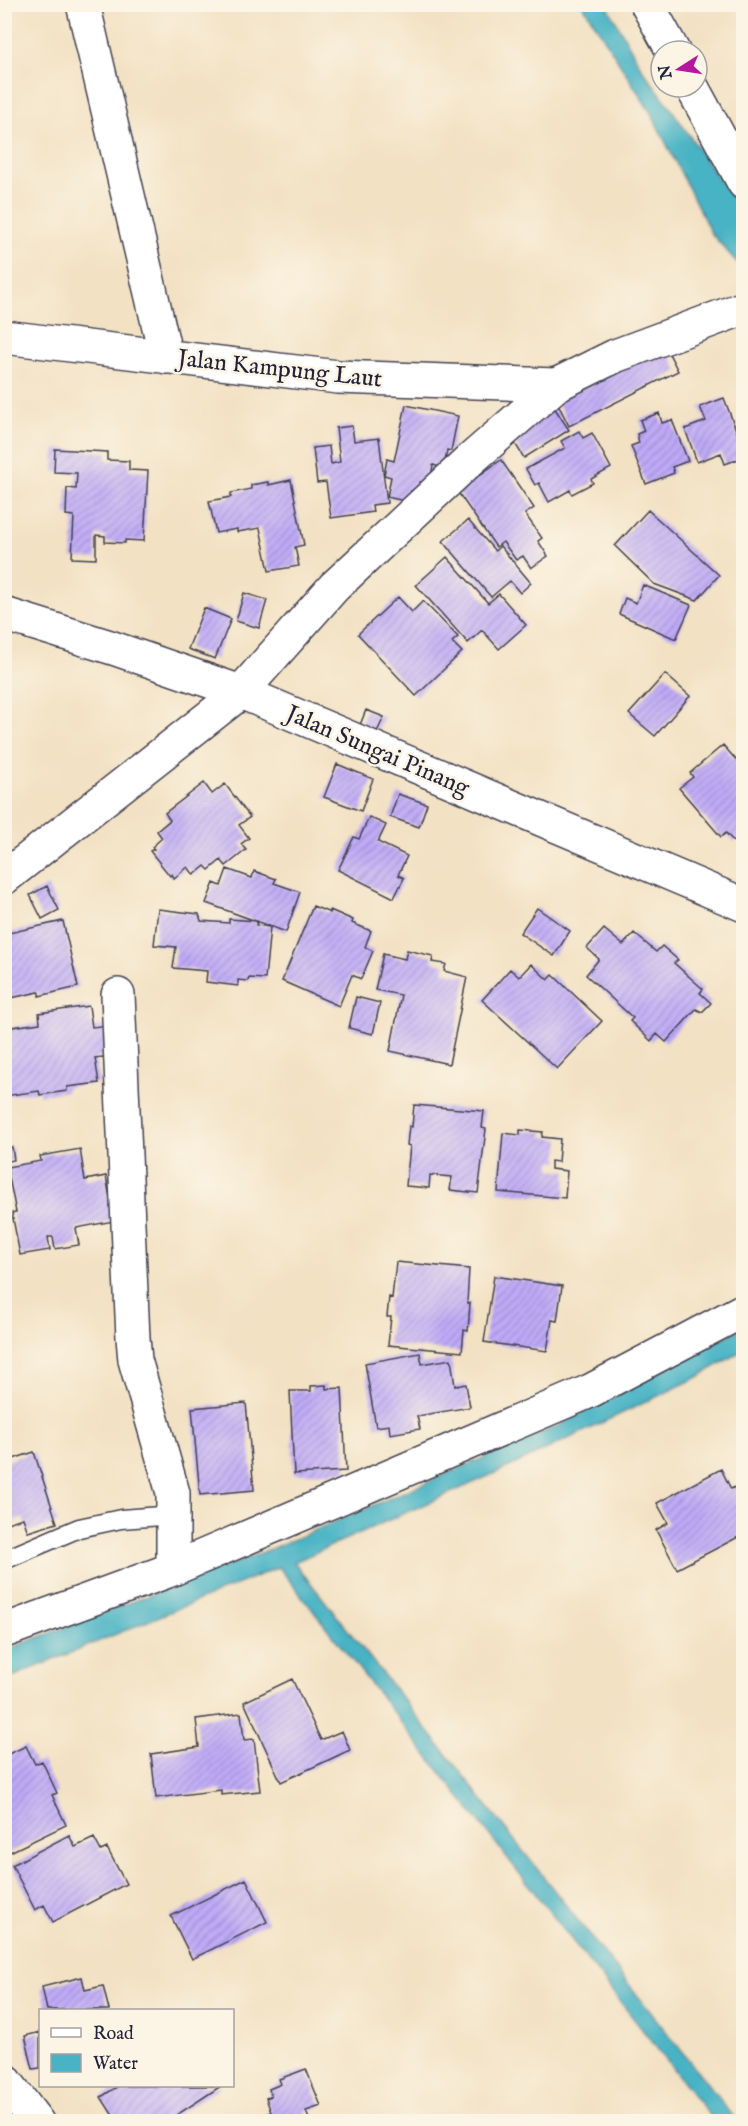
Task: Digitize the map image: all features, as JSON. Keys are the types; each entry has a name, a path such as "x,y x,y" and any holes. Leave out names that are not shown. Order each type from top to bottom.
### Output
{"street":[{"path":"83,4 166,357"},
{"path":"647,4 666,39"},
{"path":"698,99 744,183"},
{"path":"4,878 241,692 334,587 469,461 556,385 615,356 744,308"},
{"name":"Jalan Kampung Laut","path":"4,338 338,377 556,385"},
{"name":"Jalan Sungai Pinang","path":"4,614 241,692 744,905"},
{"path":"118,996 132,1338 135,1360 173,1493 173,1569"},
{"path":"4,1631 173,1569 590,1391 744,1310"},
{"path":"4,2079 37,2121"}],"lane":[{"path":"4,1560 79,1528 122,1519 174,1515"}],"water":[{"path":"583,5 607,5 649,78 649,99 664,99 738,207 743,217 743,269 711,233 651,113"},
{"path":"743,1327 743,1350 698,1377 509,1467 294,1562 737,2121 714,2121 279,1567 5,1680 5,1650 271,1549 558,1426"}],"building":[{"path":"664,344 678,371 569,426 556,400"},
{"path":"724,398 744,451 744,457 725,464 721,453 697,462 685,429 706,421 700,407"},
{"path":"552,404 569,430 524,458 508,432"},
{"path":"406,405 458,416 451,451 447,450 444,468 433,465 430,483 420,482 418,493 411,491 409,502 387,497 391,477 384,475 387,459 394,461"},
{"path":"659,413 662,423 672,420 688,461 672,467 674,473 646,484 631,446 639,443 637,434 644,431 640,420"},
{"path":"352,426 354,441 379,438 387,503 372,505 373,512 331,518 326,482 317,483 313,448 329,446 331,464 340,462 336,428"},
{"path":"579,431 583,438 592,433 611,468 591,479 593,483 572,494 570,490 549,502 539,483 535,485 526,469 565,448 561,441"},
{"path":"55,449 107,452 107,460 129,461 129,470 148,471 144,541 105,542 105,536 96,535 96,559 72,558 74,516 66,515 67,488 76,489 77,473 54,472"},
{"path":"501,460 534,508 525,514 542,538 538,541 548,556 531,568 523,556 516,560 503,542 496,547 457,491"},
{"path":"291,480 304,545 295,547 299,566 269,571 260,528 216,533 209,501 231,497 231,493 251,489 251,485 268,482 268,485"},
{"path":"648,510 719,575 697,600 654,584 615,546"},
{"path":"468,520 495,551 500,546 531,583 520,593 510,581 491,597 443,541"},
{"path":"447,557 488,603 499,594 526,625 499,649 482,630 468,643 416,585"},
{"path":"643,585 691,605 676,639 619,614 625,598 636,603"},
{"path":"244,593 267,600 259,628 236,621"},
{"path":"398,597 412,612 423,601 458,637 452,642 462,652 416,696 358,634"},
{"path":"204,608 231,619 215,659 188,649"},
{"path":"665,674 690,696 655,736 629,714"},
{"path":"366,710 384,717 377,732 360,725"},
{"path":"723,745 737,761 744,755 744,833 734,842 726,833 721,837 679,788 693,777 690,773"},
{"path":"337,764 373,779 361,811 324,797"},
{"path":"204,783 212,794 225,784 250,817 239,825 249,838 241,844 246,850 226,866 221,860 209,870 205,866 194,875 188,867 174,878 150,851 162,838 157,831 170,820 165,813"},
{"path":"398,794 427,804 419,827 390,817"},
{"path":"369,817 386,825 378,842 407,856 398,875 404,878 394,898 338,870 354,837 359,839"},
{"path":"227,869 252,878 254,871 276,879 274,883 300,892 286,932 206,903 214,883 221,886"},
{"path":"47,886 59,910 42,919 30,895"},
{"path":"313,906 330,913 330,910 371,931 365,947 373,951 361,979 352,975 339,1006 282,981"},
{"path":"537,908 570,931 554,956 520,933"},
{"path":"158,909 199,914 201,921 229,923 229,919 257,921 256,925 270,927 265,979 238,980 238,986 206,982 207,971 173,968 176,947 154,945"},
{"path":"63,921 78,987 39,996 39,992 6,999 4,934"},
{"path":"604,929 623,945 634,933 656,952 662,946 678,960 674,963 703,989 700,993 711,1003 702,1012 696,1009 666,1042 657,1034 651,1041 630,1021 633,1018 586,975 599,959 587,948"},
{"path":"407,950 433,956 432,962 446,964 444,971 467,977 449,1064 390,1051 401,995 375,990 383,954 405,959"},
{"path":"531,964 548,980 553,975 602,1021 557,1069 482,1000 510,969 519,977"},
{"path":"356,997 380,1003 373,1034 349,1028"},
{"path":"89,1006 92,1027 110,1025 113,1056 95,1058 99,1083 67,1087 67,1091 40,1095 39,1091 4,1096 4,1042 7,1042 5,1028 40,1023 39,1013"},
{"path":"414,1105 484,1111 482,1128 486,1129 478,1193 450,1190 452,1177 430,1175 429,1188 406,1186 410,1146 407,1145 409,1126 412,1127"},
{"path":"520,1130 543,1132 542,1137 560,1139 558,1162 551,1161 551,1169 567,1171 565,1198 498,1192 503,1133 520,1135"},
{"path":"12,1147 14,1160 4,1162 4,1148"},
{"path":"80,1149 85,1180 106,1176 114,1221 76,1228 79,1245 55,1249 53,1237 48,1237 50,1250 20,1255 12,1213 16,1212 7,1167 41,1161 40,1156"},
{"path":"396,1262 469,1269 468,1331 464,1330 462,1352 388,1345 391,1317 387,1317 389,1297 392,1298"},
{"path":"494,1276 562,1286 557,1321 552,1320 547,1351 484,1342"},
{"path":"420,1353 422,1364 451,1359 455,1386 466,1384 470,1407 417,1416 420,1429 390,1434 389,1425 376,1427 365,1363"},
{"path":"326,1385 326,1389 342,1388 346,1471 294,1474 290,1391 311,1391 311,1386"},
{"path":"246,1403 254,1490 200,1495 192,1408"},
{"path":"34,1452 57,1523 28,1532 23,1518 4,1524 4,1462"},
{"path":"721,1469 731,1489 741,1484 744,1488 744,1534 677,1569 656,1530 668,1523 657,1503"},
{"path":"292,1679 321,1740 342,1731 350,1750 281,1782 244,1702"},
{"path":"241,1713 244,1740 254,1739 260,1791 221,1795 221,1790 156,1798 151,1754 199,1747 196,1719"},
{"path":"26,1746 35,1764 42,1761 57,1793 52,1795 66,1825 4,1855 4,1756"},
{"path":"69,1835 75,1847 94,1838 101,1851 107,1848 126,1884 53,1922 44,1905 35,1910 12,1865"},
{"path":"246,1879 267,1922 192,1959 171,1916"},
{"path":"82,1977 85,1990 103,1986 109,2009 47,2009 42,1987"},
{"path":"39,2032 39,2068 33,2069 25,2036"},
{"path":"306,2069 321,2106 306,2111 310,2122 248,2122 271,2112 266,2098 271,2096 269,2089 281,2084 279,2079"},
{"path":"116,2087 219,2087 172,2118 174,2122 117,2122 101,2097"}]}
